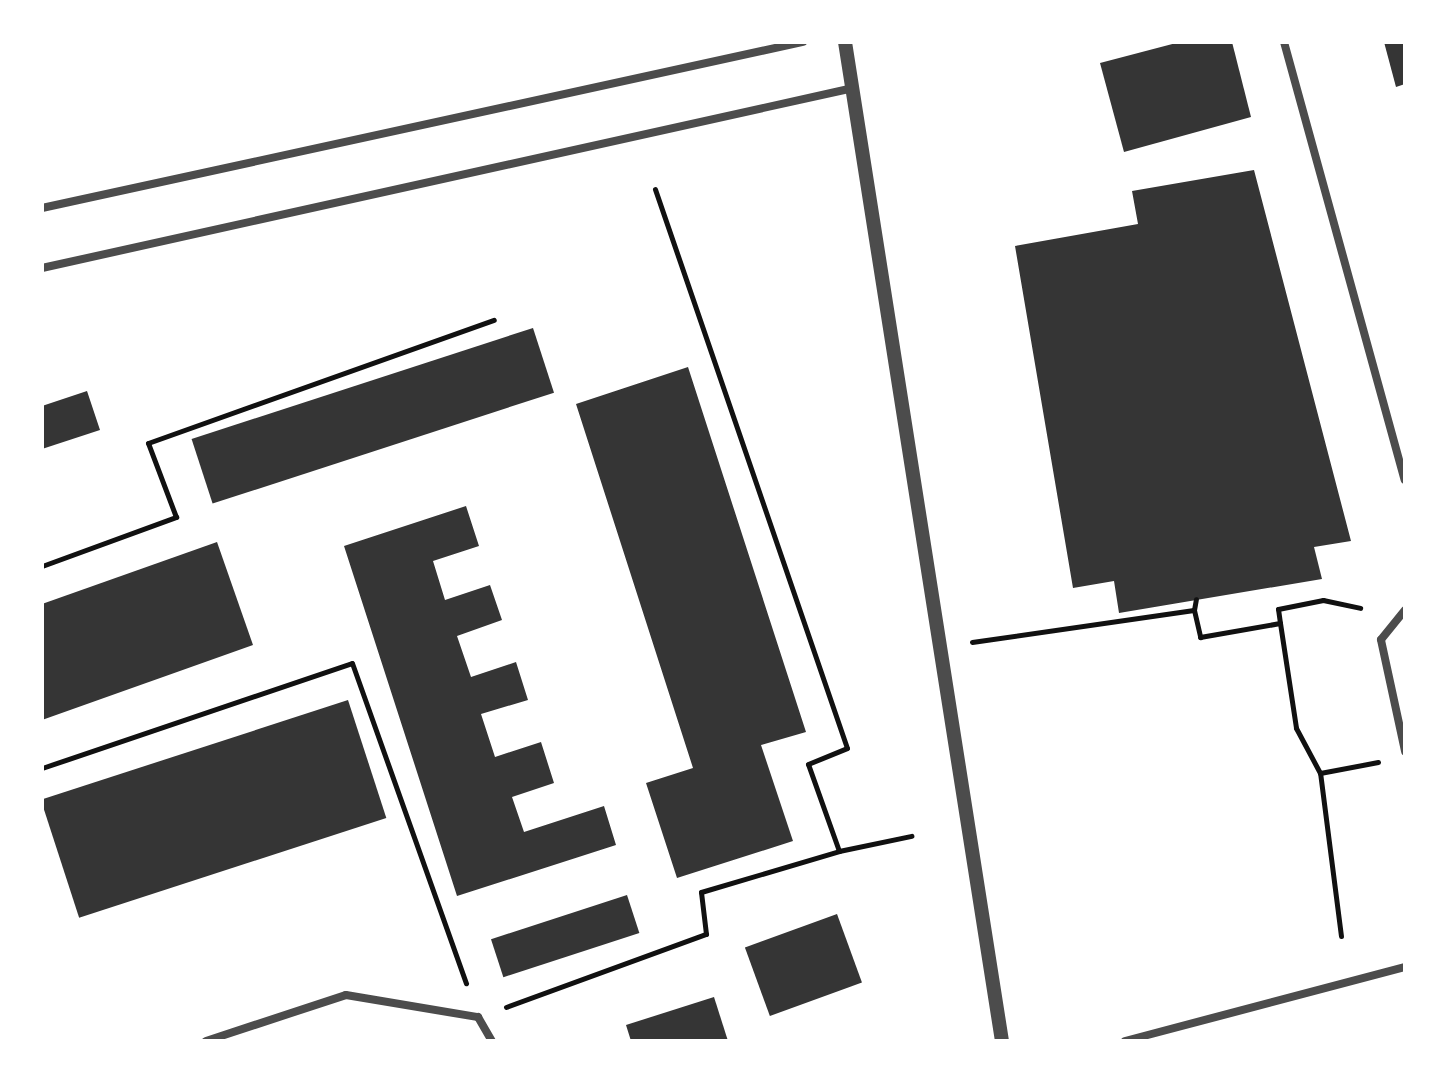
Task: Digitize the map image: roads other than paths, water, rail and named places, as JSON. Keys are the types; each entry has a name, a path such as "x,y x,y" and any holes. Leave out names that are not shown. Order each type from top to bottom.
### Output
{"street":[{"path":"42,208 803,42"},
{"path":"845,42 1002,1041"},
{"path":"1284,42 1405,480"},
{"path":"42,268 853,88"},
{"path":"1405,610 1381,640 1405,751"},
{"path":"1125,1041 1405,967"},
{"path":"206,1041 346,995 478,1017 492,1041"}]}
